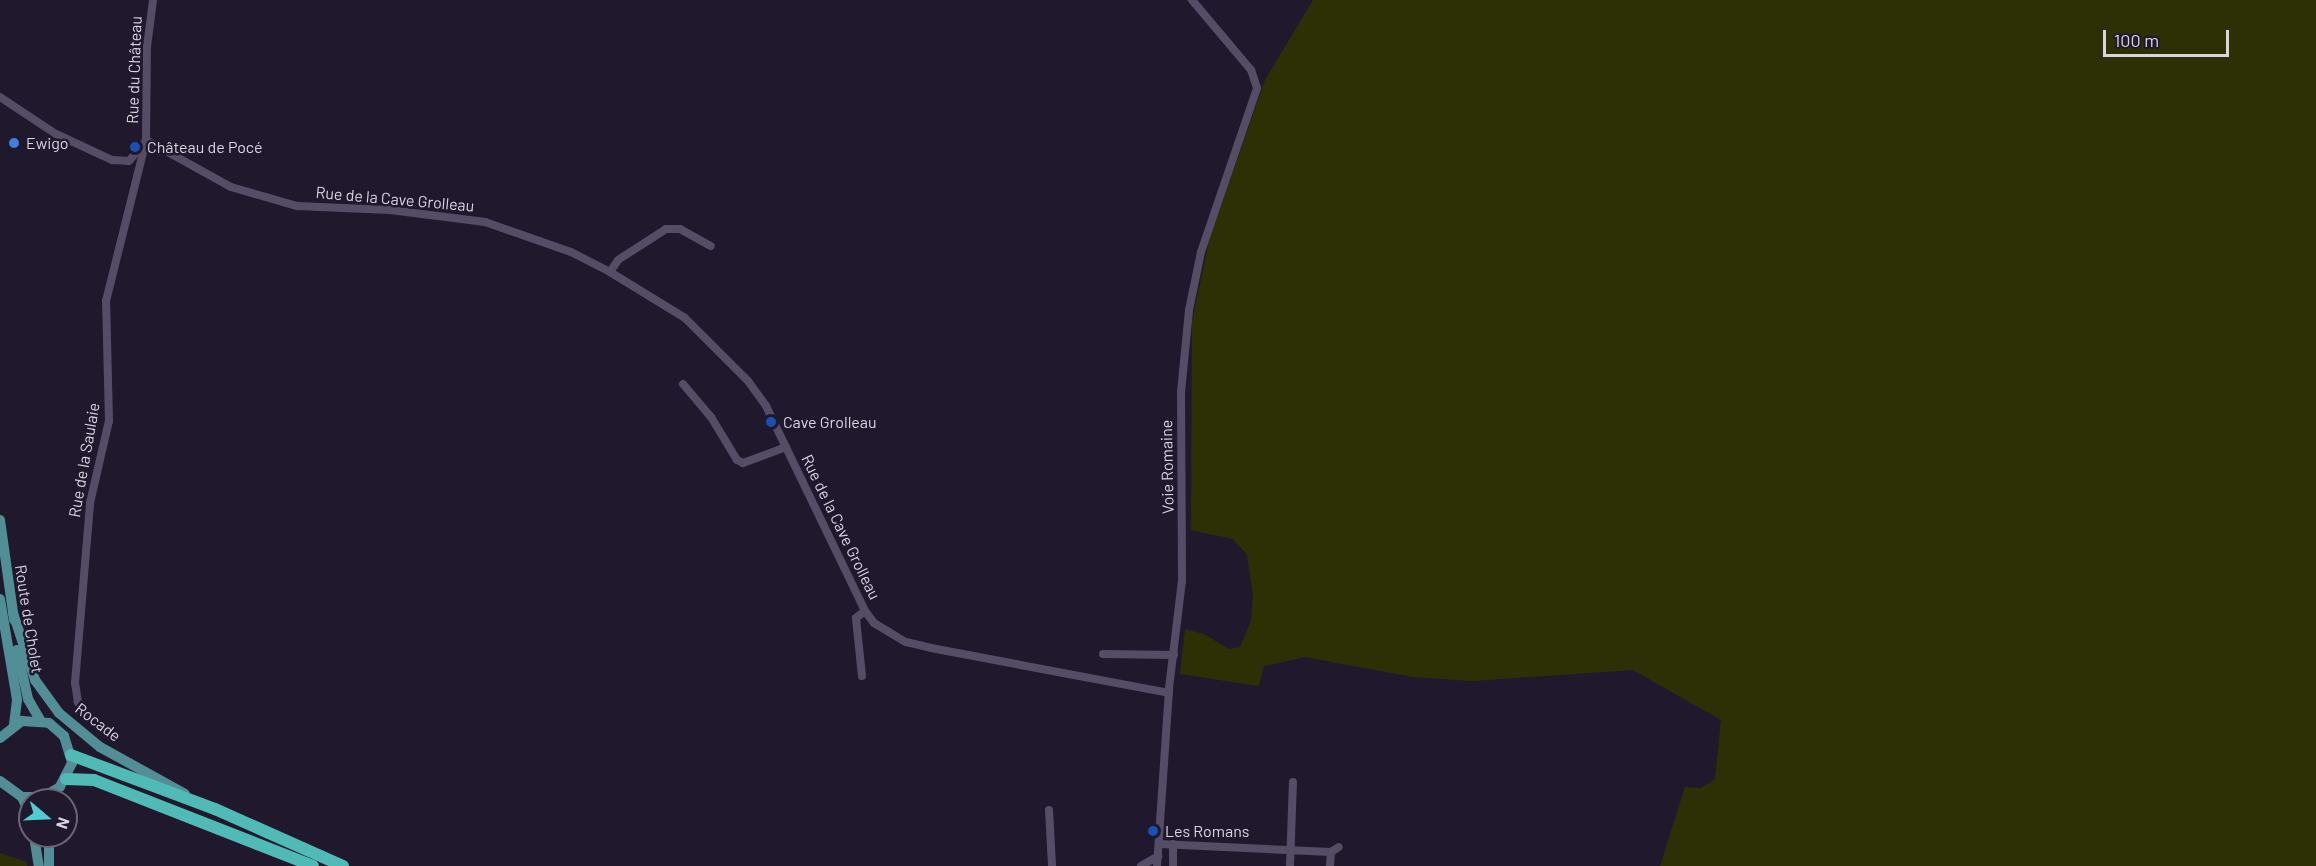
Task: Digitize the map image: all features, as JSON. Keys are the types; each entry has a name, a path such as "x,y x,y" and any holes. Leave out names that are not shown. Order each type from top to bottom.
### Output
{"highway":[{"name":"Rocade","path":"71,754 215,809 343,866"},
{"path":"66,779 94,780 313,866"}],"main road":[{"name":"Route de Cholet","path":"0,519 26,692 40,720"},
{"name":"Route de Cholet","path":"0,599 17,700 14,724"},
{"name":"Rocade","path":"13,614 34,680 70,723 100,747 215,809"},
{"path":"1,734 14,724 40,720 64,736 71,754 66,779 59,788"},
{"path":"0,782 18,794"},
{"path":"36,848 39,866"},
{"path":"49,866 50,848"}],"street":[{"name":"Rue du Château","path":"146,140 147,40 153,0"},
{"name":"Voie Romaine","path":"1157,866 1170,693 1183,567 1181,392 1189,310 1201,252 1257,93 1256,78 1192,0"},
{"path":"0,97 56,134 112,160 129,161 146,140"},
{"name":"Rue de la Cave Grolleau","path":"146,140 231,188 297,206 390,210 485,222 571,252 610,272 685,318 725,354 766,406 865,611 888,633 906,642 1170,693"},
{"name":"Rue de la Saulaie","path":"87,716 78,702 76,676 90,504 109,421 106,300 146,140"},
{"path":"610,272 618,260 666,228 680,229 711,246"},
{"path":"683,384 711,417 736,460 743,463 786,447"},
{"path":"862,676 856,618 865,611"},
{"path":"1103,654 1174,655"},
{"path":"1290,866 1293,782"},
{"path":"1049,810 1052,866"},
{"path":"1159,844 1335,849 1330,866"},
{"path":"1173,844 1173,866"},
{"path":"1141,866 1158,856"}],"green space":[{"path":"1313,0 2316,0 2316,866 1660,866 1685,787 1701,788 1715,779 1721,720 1633,670 1472,681 1413,677 1305,657 1264,666 1259,686 1180,674 1185,629 1204,634 1229,649 1240,647 1251,621 1253,595 1247,555 1233,539 1191,530 1192,322 1209,241 1265,80"},
{"path":"0,853 27,862 27,866 0,866"}],"place":[{"name":"Ewigo","path":"14,143"},
{"name":"Château de Pocé","path":"135,147"},
{"name":"Cave Grolleau","path":"771,422"},
{"name":"Les Romans","path":"1153,831"}]}
